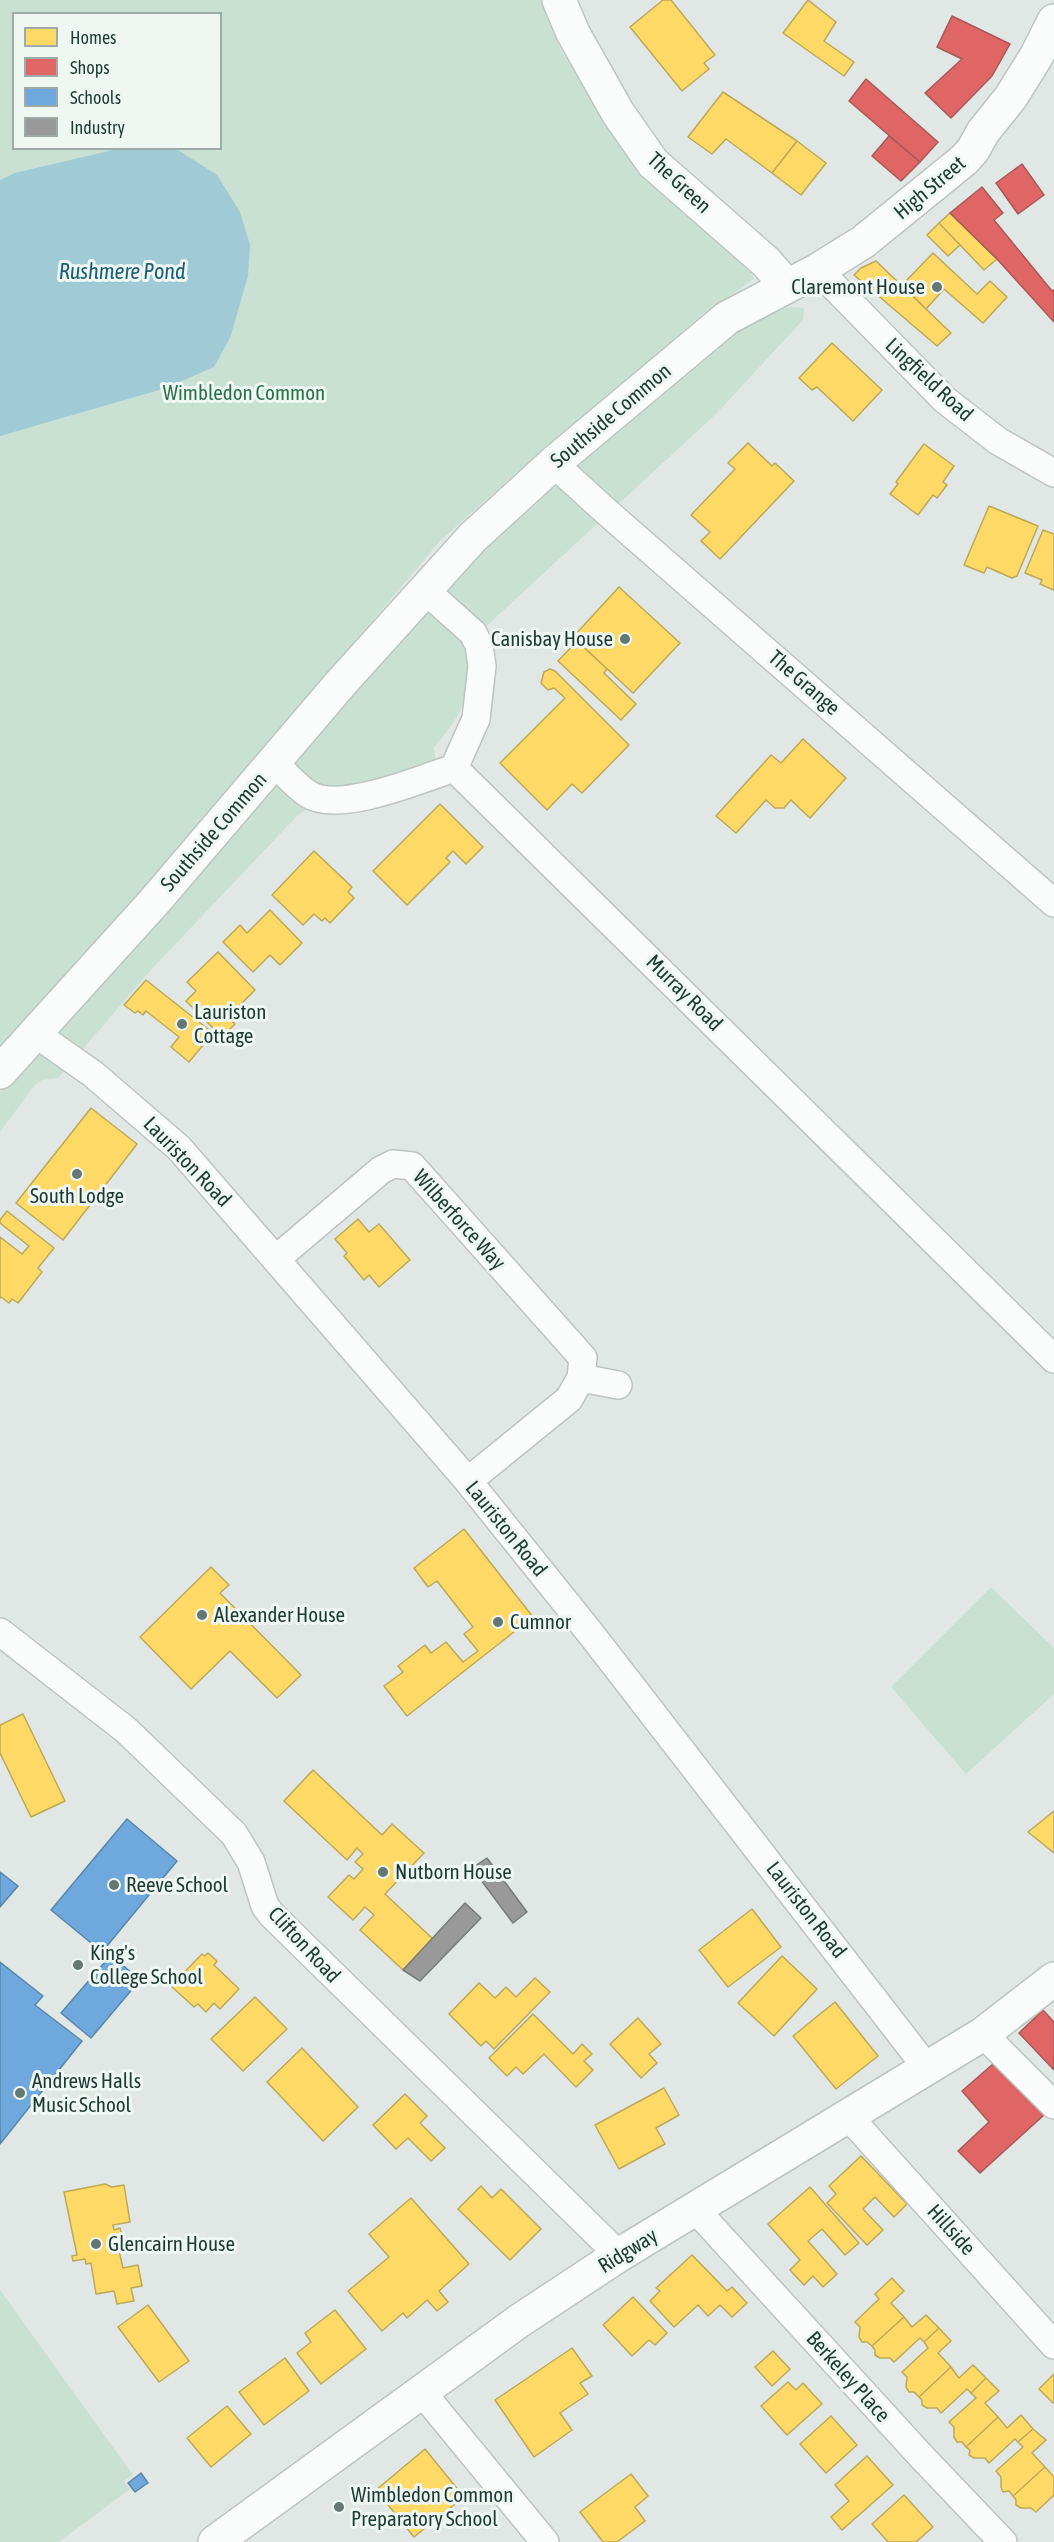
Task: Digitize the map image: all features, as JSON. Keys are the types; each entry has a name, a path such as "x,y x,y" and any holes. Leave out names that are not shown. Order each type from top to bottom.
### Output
{"street":[{"name":"The Green","path":"559,0 573,33 618,113 653,163 766,262 787,286"},
{"name":"High Street","path":"818,270 885,226 974,150 983,132 1002,111 1037,55 1054,21"},
{"name":"Southside Common","path":"0,1072 274,763 341,683 473,537 555,462 727,318 818,270"},
{"name":"Lingfield Road","path":"818,270 945,400 998,441 1054,473"},
{"name":"The Grange","path":"555,462 609,514 1054,903"},
{"path":"274,763 309,795 338,801 364,796 454,768 476,719 482,666 479,645 473,633 426,590"},
{"name":"Murray Road","path":"454,768 1054,1359"},
{"name":"Lauriston Road","path":"36,1034 93,1074 179,1148 468,1481 605,1652 927,2068"},
{"name":"Wilberforce Way","path":"276,1259 381,1170 393,1164 412,1166 584,1358 581,1378"},
{"path":"468,1481 569,1399 581,1378 618,1385"},
{"name":"Clifton Road","path":"0,1632 126,1730 234,1834 251,1862 265,1906 272,1915 354,1998 619,2255"},
{"name":"Ridgway","path":"215,2542 519,2321 619,2255 983,2034 1054,1979"},
{"path":"983,2034 1054,2105"},
{"name":"Hillside","path":"848,2116 1054,2345"},
{"name":"Berkeley Place","path":"696,2210 921,2456 1003,2542"},
{"path":"421,2391 545,2542"}],"green space":[{"name":"Wimbledon Common","path":"0,0 542,0 561,51 612,128 748,268 754,279 701,316 549,451 516,473 440,541 50,1002 0,1055"},
{"path":"791,307 804,308 803,320 717,413 466,645 471,669 469,687 458,715 434,747 436,762 372,783 338,788 297,816 149,972 58,1078 42,1080 35,1085 0,1132 0,1092 43,1047 435,600 504,529 629,417 732,331 771,312"},
{"path":"991,1587 1054,1648 1054,1694 966,1774 891,1687"},
{"path":"0,2290 133,2475 124,2481 130,2489 59,2542 0,2542"}],"water":[{"name":"Rushmere Pond","path":"113,150 178,150 217,175 240,212 250,245 248,276 230,338 214,367 166,388 0,436 0,180 15,173"}],"building: Homes":[{"path":"663,0 671,0 715,55 704,63 709,69 682,91 630,27"},
{"path":"808,0 836,22 824,41 854,62 844,76 783,33"},
{"path":"723,92 797,141 772,173 726,139 712,154 688,137"},
{"path":"797,141 826,163 801,195 772,173"},
{"path":"950,213 997,259 984,270 939,223"},
{"path":"939,223 960,245 948,256 927,235"},
{"name":"Claremont House","path":"933,253 977,294 990,281 1007,297 983,323 944,289 926,309 902,285"},
{"path":"876,261 951,333 937,346 854,275 861,268"},
{"path":"832,343 882,390 853,421 817,387 812,390 799,378"},
{"path":"748,443 772,466 775,463 794,481 720,559 701,541 710,532 691,515 735,469 728,463"},
{"path":"924,444 954,466 943,482 947,485 937,498 933,495 918,515 890,494"},
{"path":"989,506 1038,526 1017,576 1012,578 987,567 984,573 964,565"},
{"path":"1043,530 1054,534 1054,590 1040,584 1042,580 1025,573"},
{"name":"Canisbay House","path":"619,587 680,643 633,693 573,637"},
{"path":"577,641 607,669 604,673 636,704 621,720 558,661"},
{"path":"550,669 555,671 629,745 582,793 572,784 547,810 500,763 565,698 554,688 548,690 541,683 544,672"},
{"path":"803,739 846,778 810,818 791,800 784,808 775,808 766,800 736,833 716,816 771,755 781,763"},
{"path":"440,804 483,847 466,864 453,851 446,858 450,862 407,905 373,871"},
{"path":"314,851 352,887 348,892 354,898 330,923 325,918 322,921 314,914 303,925 272,895"},
{"path":"270,910 302,943 280,965 270,955 253,972 223,942 240,925 247,933"},
{"path":"218,952 255,990 234,1011 229,1006 223,1012 235,1024 222,1037 186,1001 196,991 187,982"},
{"name":"Lauriston Cottage","path":"146,980 213,1033 189,1062 171,1047 179,1037 146,1011 143,1015 138,1011 135,1013 124,1005"},
{"name":"South Lodge","path":"91,1108 137,1144 63,1240 16,1203"},
{"path":"7,1211 54,1248 38,1268 42,1272 18,1303 12,1299 9,1303 0,1298 0,1237 22,1254 29,1246 0,1223"},
{"path":"358,1219 369,1232 379,1224 410,1260 379,1287 369,1275 364,1280 344,1256 347,1253 335,1239"},
{"name":"Cumnor","path":"464,1529 533,1617 407,1716 384,1686 403,1672 398,1666 425,1645 431,1653 446,1642 463,1662 478,1651 464,1634 473,1627 437,1581 428,1587 414,1568"},
{"name":"Alexander House","path":"211,1567 229,1585 220,1593 301,1675 277,1698 230,1651 191,1689 140,1637"},
{"path":"23,1714 65,1801 31,1817 0,1753 0,1725"},
{"name":"Nutborn House","path":"313,1770 382,1835 392,1824 424,1853 385,1894 433,1939 403,1970 360,1930 374,1915 365,1907 353,1920 328,1897 349,1875 354,1879 363,1869 355,1862 363,1854 357,1848 347,1860 284,1801"},
{"path":"1054,1811 1054,1853 1028,1832"},
{"path":"752,1909 781,1947 728,1987 699,1950"},
{"path":"208,1953 217,1961 214,1965 239,1989 220,2009 214,2003 206,2012 198,2004 194,2007 171,1986 202,1954 205,1956"},
{"path":"782,1956 817,1989 774,2036 738,2003"},
{"path":"535,1978 550,1992 494,2049 486,2041 481,2046 449,2014 479,1983 495,1998 506,1987 516,1997"},
{"path":"255,1997 287,2029 243,2071 211,2039"},
{"path":"835,2002 878,2056 836,2089 793,2036"},
{"path":"533,2014 573,2054 582,2044 592,2054 584,2061 593,2070 576,2087 544,2054 523,2074 516,2067 507,2076 489,2058"},
{"path":"638,2018 661,2044 649,2054 657,2063 641,2078 610,2044"},
{"path":"302,2048 358,2107 323,2141 267,2082"},
{"path":"664,2088 679,2115 656,2128 665,2144 619,2169 595,2125"},
{"path":"405,2094 427,2116 420,2123 445,2148 431,2161 408,2138 396,2149 373,2125"},
{"path":"861,2156 907,2204 894,2217 875,2197 863,2209 883,2230 867,2245 827,2203 836,2194 829,2186"},
{"name":"Glencairn House","path":"105,2184 112,2187 124,2185 130,2222 113,2225 114,2230 120,2228 123,2241 117,2242 123,2268 138,2265 142,2286 131,2288 134,2301 117,2304 114,2291 96,2294 91,2263 86,2264 85,2259 73,2261 72,2256 77,2255 64,2192"},
{"path":"481,2186 492,2198 501,2189 541,2229 510,2260 458,2209"},
{"path":"810,2187 859,2243 845,2255 822,2229 808,2241 837,2274 823,2287 813,2276 804,2285 790,2270 800,2260 768,2224"},
{"path":"411,2198 469,2264 439,2291 448,2302 437,2311 427,2300 407,2318 403,2313 382,2331 348,2291 389,2257 369,2234"},
{"path":"692,2255 727,2291 732,2287 747,2303 732,2317 720,2305 708,2316 698,2305 674,2327 650,2301 660,2291 656,2288"},
{"path":"892,2278 904,2291 891,2303 904,2317 872,2346 867,2342 862,2342 859,2337 860,2327 855,2322 879,2299 875,2294"},
{"path":"633,2297 667,2333 655,2345 649,2340 632,2356 603,2325"},
{"path":"148,2305 189,2361 159,2382 118,2327"},
{"path":"335,2310 366,2349 321,2384 297,2353 311,2342 305,2333"},
{"path":"926,2315 939,2328 924,2342 920,2338 894,2362 890,2358 880,2358 875,2355 872,2346 904,2317 912,2327"},
{"path":"939,2328 951,2341 938,2353 951,2367 919,2397 914,2392 909,2392 906,2387 907,2377 902,2372 928,2348 924,2342"},
{"path":"572,2348 592,2376 580,2383 588,2394 560,2413 572,2430 534,2457 495,2400"},
{"path":"773,2351 790,2369 772,2386 755,2367"},
{"path":"285,2358 309,2391 264,2425 239,2392"},
{"path":"973,2365 986,2378 971,2393 967,2389 941,2413 937,2408 927,2408 922,2405 919,2397 951,2367 959,2378"},
{"path":"1054,2374 1054,2402 1053,2403 1039,2389"},
{"path":"986,2378 999,2391 985,2403 998,2417 966,2447 962,2442 957,2442 954,2437 954,2427 949,2422 976,2398 971,2393"},
{"path":"788,2382 796,2390 803,2383 822,2404 787,2435 761,2406"},
{"path":"227,2406 251,2434 211,2467 187,2438"},
{"path":"1021,2415 1033,2429 1018,2442 1015,2439 989,2463 985,2458 974,2458 969,2455 970,2450 966,2447 998,2417 1007,2428"},
{"path":"831,2416 857,2445 826,2473 800,2444"},
{"path":"1033,2429 1046,2440 1032,2453 1045,2467 1013,2496 1009,2491 1003,2492 1001,2477 996,2471 1023,2447 1018,2442"},
{"path":"425,2449 464,2497 414,2537 376,2490"},
{"path":"867,2456 893,2485 842,2530 831,2517 849,2501 835,2485"},
{"path":"1045,2467 1054,2477 1054,2495 1036,2512 1031,2508 1021,2508 1016,2505 1013,2496"},
{"path":"631,2474 648,2496 635,2507 645,2521 617,2542 603,2542 580,2512"},
{"path":"904,2495 933,2527 916,2542 888,2542 872,2524"}],"building: Shops":[{"path":"952,16 1010,44 992,76 951,118 925,93 962,59 937,47"},
{"path":"866,79 938,142 920,162 849,101"},
{"path":"889,136 920,162 901,181 872,156"},
{"path":"1022,164 1044,195 1018,214 996,183"},
{"path":"982,187 1003,213 994,220 1052,291 1054,290 1054,322 997,259 950,213"},
{"path":"1043,2010 1054,2022 1054,2070 1019,2033"},
{"path":"993,2064 1044,2115 980,2173 958,2151 989,2122 962,2091"}],"building: Schools":[{"name":"Reeve School","path":"127,1819 177,1861 102,1952 51,1910"},
{"path":"0,1872 18,1886 0,1907"},
{"path":"111,1955 140,1980 91,2038 61,2013"},
{"name":"Andrews Halls Music School","path":"0,1962 43,1996 35,2005 82,2041 0,2144"},
{"path":"141,2473 148,2483 135,2492 128,2483"}],"building: Industry":[{"path":"487,1858 527,1912 513,1923 472,1868"},
{"path":"465,1903 481,1918 420,1981 403,1970"}],"place":[{"name":"Claremont House","path":"937,287"},
{"name":"Canisbay House","path":"625,639"},
{"name":"Lauriston Cottage","path":"182,1024"},
{"name":"South Lodge","path":"77,1174"},
{"name":"Alexander House","path":"202,1615"},
{"name":"Cumnor","path":"498,1622"},
{"name":"Nutborn House","path":"383,1872"},
{"name":"Reeve School","path":"114,1885"},
{"name":"King's College School","path":"78,1965"},
{"name":"Andrews Halls Music School","path":"20,2093"},
{"name":"Glencairn House","path":"96,2244"},
{"name":"Wimbledon Common Preparatory School","path":"339,2507"}]}
